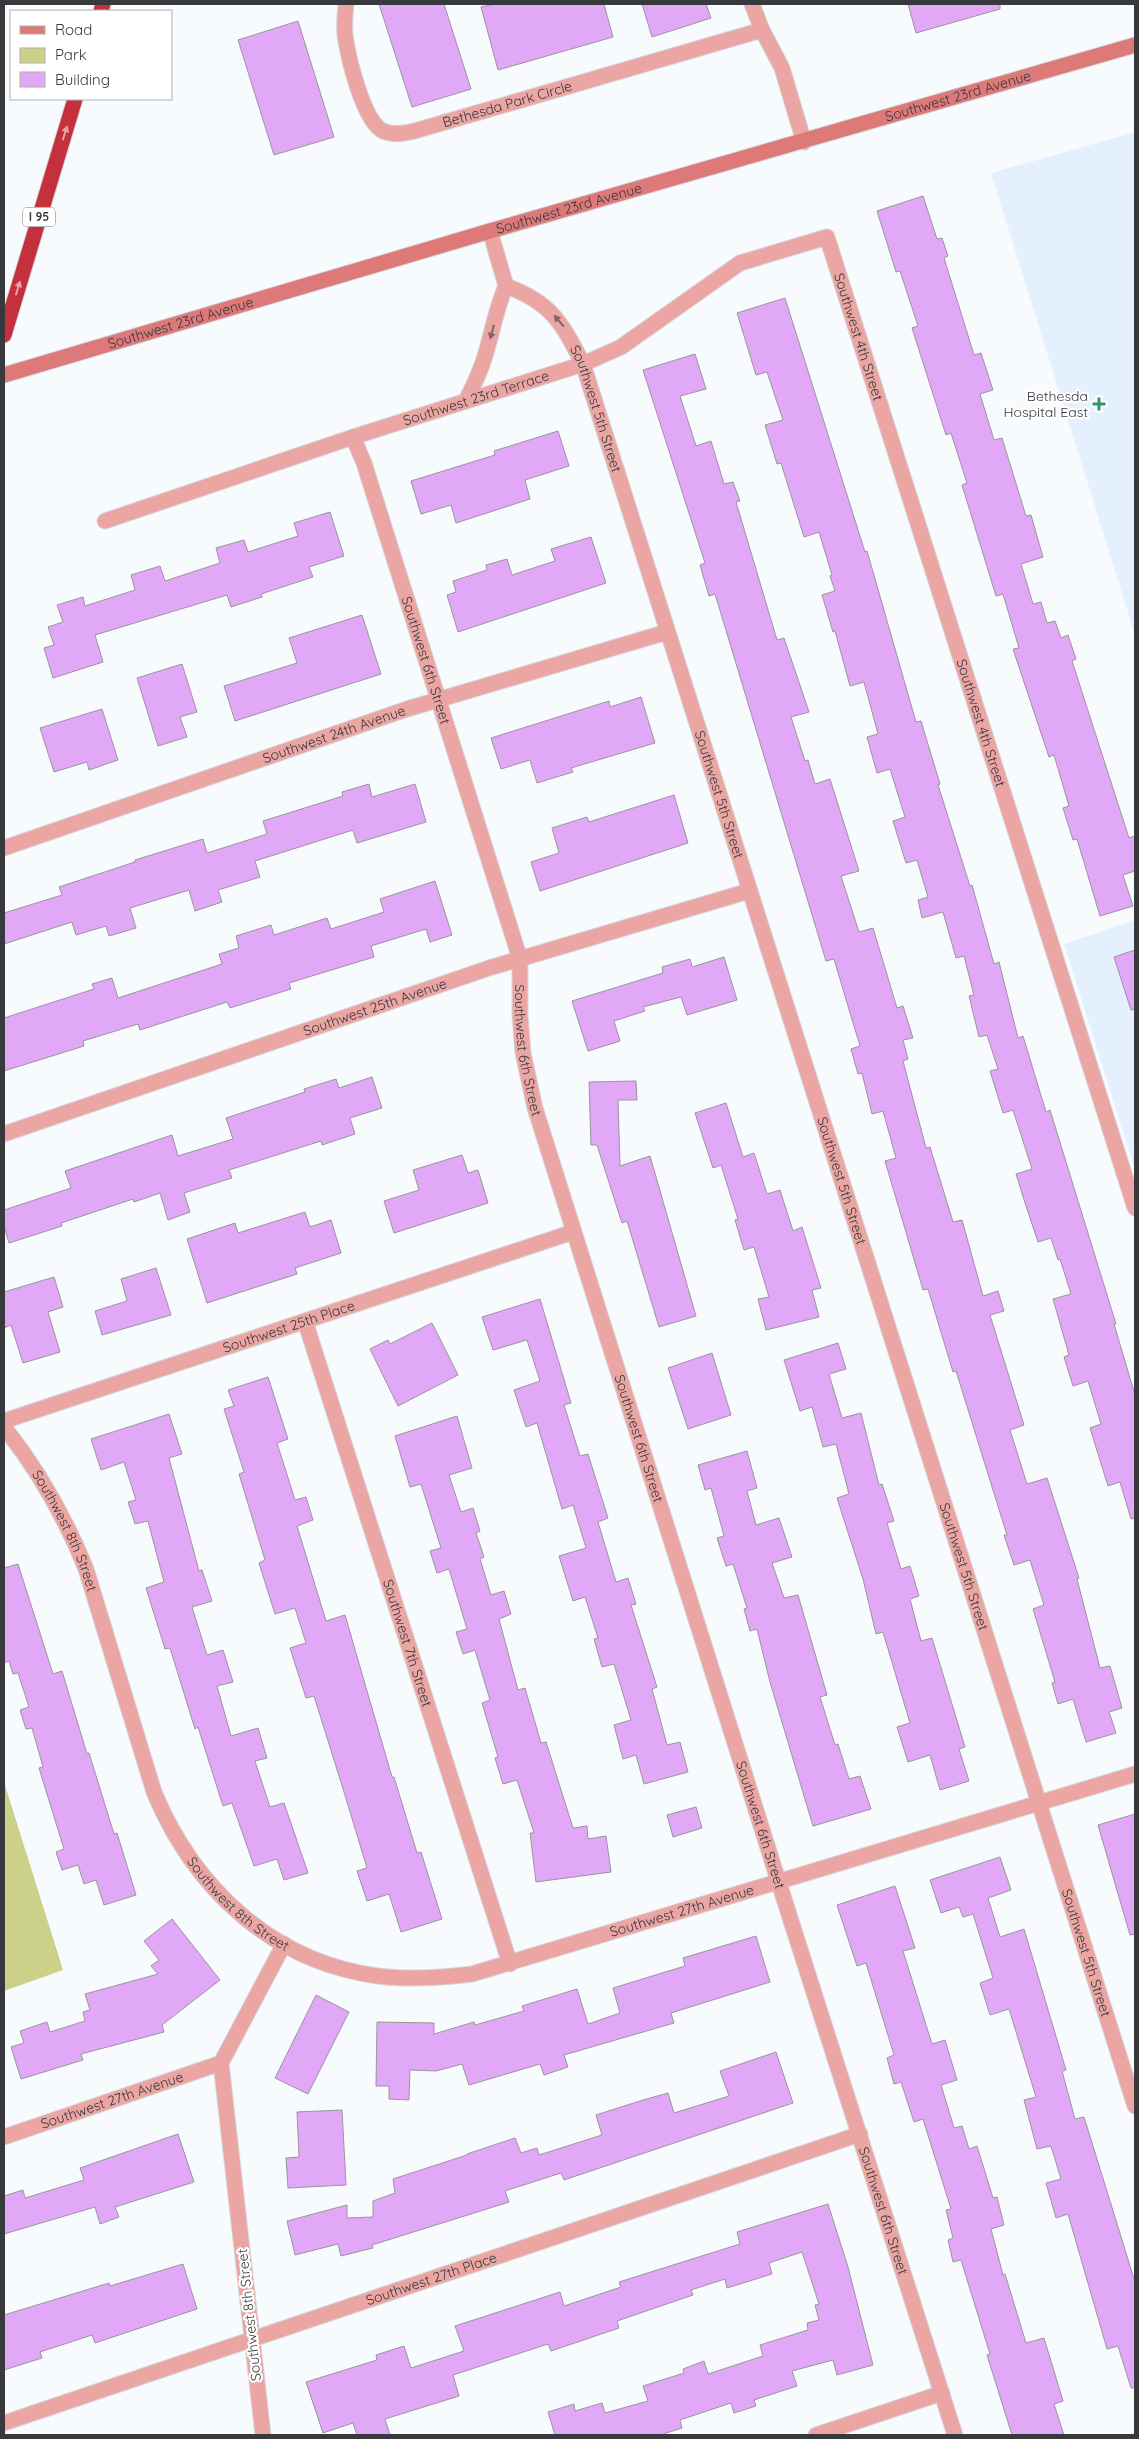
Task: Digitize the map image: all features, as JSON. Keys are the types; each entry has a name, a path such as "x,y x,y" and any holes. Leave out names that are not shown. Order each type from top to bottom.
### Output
{"highway":[{"name":"I 95","path":"4,335 75,100"}],"street":[{"name":"Bethesda Park Circle","path":"346,4 345,38 365,108 375,125 384,132 395,134 418,130 762,30"},
{"path":"752,4 762,30 782,68 804,142"},
{"name":"Southwest 23rd Avenue","path":"4,375 490,231 1135,45"},
{"path":"466,401 483,363 494,327 497,306 506,286 490,231"},
{"name":"Southwest 23rd Terrace","path":"105,521 353,437 583,364 621,347 740,263 827,237"},
{"name":"Southwest 4th Street","path":"827,237 1135,1208"},
{"name":"Southwest 5th Street","path":"506,286 530,295 559,321 583,364 1135,2106"},
{"name":"Southwest 6th Street","path":"353,437 364,462 520,959 520,1015 523,1053 534,1108 955,2435"},
{"name":"Southwest 24th Avenue","path":"4,848 439,700 667,632"},
{"name":"Southwest 25th Avenue","path":"4,1134 520,959 749,891"},
{"name":"Southwest 25th Place","path":"4,1421 573,1232"},
{"name":"Southwest 7th Street","path":"305,1321 510,1964"},
{"name":"Southwest 8th Street","path":"4,1427 28,1457 57,1503 73,1536 86,1569 154,1792 166,1820 185,1853 208,1884 236,1911 284,1944 220,2063 263,2435"},
{"name":"Southwest 27th Avenue","path":"284,1944 338,1967 394,1978 434,1979 472,1974 510,1964 778,1880 1135,1774"},
{"name":"Southwest 27th Avenue","path":"4,2137 220,2063"},
{"name":"Southwest 27th Place","path":"4,2423 860,2134"},
{"path":"816,2435 942,2393"}],"shaded area":[{"name":"Bethesda Hospital East","path":"1135,132 1135,635 991,173"},
{"path":"1135,920 1135,1170 1064,944"}],"green space":[{"path":"4,1782 63,1970 4,1991"}],"building":[{"path":"379,4 444,4 471,89 412,107"},
{"path":"495,4 604,4 613,37 498,70 481,7"},
{"path":"642,4 706,4 711,18 652,37"},
{"path":"908,4 1000,4 1000,9 916,33"},
{"path":"298,21 334,137 274,155 238,40"},
{"path":"923,196 937,239 942,238 948,256 944,258 974,355 981,353 993,390 980,394 994,440 1002,438 1026,516 1031,515 1043,557 1021,564 1033,604 1041,602 1047,623 1055,621 1061,638 1068,635 1076,659 1072,661 1129,838 1135,836 1135,871 1123,875 1133,906 1100,916 1077,839 1073,840 1063,808 1069,806 1054,755 1049,757 1013,649 1019,648 1003,594 996,596 962,485 967,483 951,433 946,435 912,328 918,326 900,271 896,272 877,211"},
{"path":"785,298 865,552 867,551 916,722 921,721 940,784 938,785 970,886 972,885 994,964 999,962 1018,1038 1023,1036 1046,1112 1050,1110 1116,1324 1114,1324 1135,1395 1135,1518 1131,1519 1120,1482 1108,1486 1090,1428 1101,1424 1088,1381 1073,1386 1064,1357 1069,1355 1053,1299 1071,1294 1051,1238 1038,1242 1025,1203 1016,1174 1032,1169 1013,1110 1003,1113 990,1071 998,1069 987,1035 979,1037 969,996 974,995 964,956 956,958 943,912 922,918 918,900 928,897 917,860 906,863 893,821 905,817 890,769 877,773 867,737 878,734 864,682 850,686 835,631 833,632 822,595 835,591 819,532 804,537 781,463 777,464 765,425 783,420 767,372 756,375 737,313"},
{"path":"695,354 706,389 680,396 696,446 711,441 724,484 733,482 740,501 736,502 777,640 784,638 809,712 791,717 805,761 808,760 815,784 830,779 859,871 841,876 859,932 873,928 897,1008 903,1006 913,1038 903,1040 908,1059 903,1061 926,1148 930,1147 953,1222 962,1220 983,1296 998,1291 1004,1311 990,1315 1024,1425 1010,1430 1027,1484 1047,1478 1079,1578 1077,1579 1100,1668 1110,1666 1122,1708 1109,1712 1116,1733 1086,1742 1073,1699 1058,1704 1052,1683 1055,1682 1033,1609 1044,1605 1030,1560 1014,1565 1004,1535 1007,1535 956,1371 953,1372 928,1289 923,1290 885,1161 896,1158 883,1111 872,1114 862,1073 858,1074 851,1049 860,1046 834,959 826,961 715,594 709,596 700,565 705,563 643,370"},
{"path":"558,431 569,466 525,480 530,499 456,523 451,505 421,514 411,481 495,455 494,451"},
{"path":"330,512 344,556 309,567 313,577 261,594 262,597 231,607 227,595 95,635 103,662 53,678 44,648 54,645 48,627 63,622 57,605 83,597 85,606 135,590 131,575 160,566 165,581 220,563 216,548 244,540 248,552 298,536 294,523"},
{"path":"591,537 606,583 458,632 447,595 456,592 453,581 487,570 486,565 507,559 512,575 555,561 551,549"},
{"path":"362,615 381,674 235,721 224,686 297,663 289,638"},
{"path":"182,664 197,712 180,717 187,737 158,746 137,678"},
{"path":"641,697 655,743 571,768 573,772 537,783 530,760 501,769 491,738 609,701 610,707"},
{"path":"102,709 118,760 89,770 87,762 54,772 40,728"},
{"path":"369,784 372,797 415,784 426,822 357,843 353,830 255,861 260,877 218,890 222,902 195,911 189,890 130,908 136,928 109,936 106,926 76,935 72,922 4,944 4,913 62,895 59,887 135,862 135,860 203,839 207,853 267,834 263,821 343,796 342,792"},
{"path":"674,795 688,843 540,891 531,862 559,853 552,828 587,817 589,822"},
{"path":"435,881 452,935 430,942 426,929 371,946 374,957 289,983 291,989 230,1008 227,1002 140,1030 138,1024 83,1041 84,1046 4,1071 4,1018 94,989 92,984 112,978 118,998 222,964 219,954 239,948 236,936 271,925 274,935 327,918 331,929 384,912 380,899"},
{"path":"1135,950 1135,1009 1131,1010 1114,957"},
{"path":"724,957 737,1000 687,1015 681,997 643,1007 645,1011 614,1021 620,1041 588,1051 572,1001 663,973 662,967 690,959 692,967"},
{"path":"372,1077 382,1108 350,1118 355,1134 322,1145 321,1141 229,1170 232,1178 184,1193 190,1212 168,1220 160,1193 134,1202 133,1199 61,1223 62,1226 9,1243 4,1226 4,1210 71,1188 65,1171 172,1135 178,1156 233,1139 226,1118 305,1092 304,1089 336,1079 339,1088"},
{"path":"636,1081 637,1100 618,1100 620,1166 650,1156 696,1316 659,1327 627,1221 622,1223 597,1145 591,1145 589,1082"},
{"path":"726,1103 743,1157 754,1153 767,1194 780,1190 793,1231 802,1227 821,1288 812,1290 819,1317 766,1330 758,1299 769,1297 754,1247 744,1250 735,1220 738,1219 721,1165 713,1168 695,1113"},
{"path":"462,1155 468,1173 478,1170 488,1203 394,1233 384,1201 419,1190 413,1170"},
{"path":"305,1212 310,1227 331,1220 341,1253 295,1268 297,1274 207,1303 187,1239 235,1223 238,1233"},
{"path":"156,1268 171,1315 102,1335 95,1311 127,1301 121,1279"},
{"path":"54,1277 63,1307 48,1312 60,1352 23,1363 11,1325 4,1328 4,1292"},
{"path":"540,1299 571,1403 564,1405 580,1456 588,1454 608,1518 598,1522 616,1582 628,1578 636,1604 631,1605 657,1687 652,1689 667,1745 680,1742 688,1772 644,1784 636,1755 623,1759 614,1725 631,1720 614,1664 602,1667 594,1639 598,1638 585,1597 573,1601 559,1556 586,1548 573,1505 562,1509 537,1423 526,1427 514,1390 540,1381 527,1340 493,1350 482,1317"},
{"path":"432,1323 458,1375 398,1406 370,1349 388,1340 390,1344"},
{"path":"838,1343 846,1369 829,1374 842,1418 861,1413 879,1485 882,1484 894,1521 887,1523 901,1569 910,1566 919,1596 910,1599 921,1641 932,1638 965,1747 959,1749 969,1781 940,1790 930,1755 908,1762 897,1727 910,1723 883,1632 876,1634 863,1579 837,1498 849,1494 836,1444 823,1447 812,1407 800,1411 784,1360"},
{"path":"712,1353 731,1415 688,1429 668,1368"},
{"path":"268,1377 288,1439 277,1443 295,1500 306,1497 313,1520 297,1526 326,1621 345,1615 392,1777 394,1777 417,1853 421,1852 442,1919 401,1932 389,1894 367,1901 357,1871 367,1868 344,1792 314,1696 306,1698 290,1648 306,1643 295,1608 275,1614 259,1563 265,1560 239,1474 244,1472 224,1409 234,1406 228,1390"},
{"path":"169,1414 182,1454 169,1458 199,1571 202,1570 212,1601 192,1607 207,1655 223,1650 233,1682 217,1686 231,1736 258,1728 267,1758 255,1761 270,1807 284,1803 308,1873 284,1880 277,1859 254,1866 232,1803 223,1806 198,1727 195,1729 170,1648 165,1649 146,1588 164,1582 148,1521 135,1524 128,1502 136,1500 124,1462 101,1470 91,1439"},
{"path":"457,1416 472,1468 449,1475 461,1512 473,1508 480,1531 476,1533 484,1557 480,1559 491,1595 504,1591 511,1614 499,1619 518,1690 525,1688 541,1743 546,1742 573,1828 587,1826 588,1839 606,1836 611,1872 536,1882 530,1833 534,1833 517,1780 503,1784 495,1758 498,1757 482,1703 490,1700 475,1650 463,1654 456,1632 467,1629 449,1569 437,1573 430,1551 441,1548 421,1484 410,1487 395,1436"},
{"path":"747,1451 757,1488 747,1491 756,1525 779,1518 792,1557 772,1563 784,1598 798,1595 827,1695 820,1697 835,1745 838,1744 849,1779 860,1776 871,1809 813,1826 770,1682 757,1629 750,1631 744,1609 747,1608 733,1564 726,1566 717,1538 724,1536 711,1488 705,1490 698,1465"},
{"path":"18,1564 53,1674 62,1671 87,1754 89,1753 114,1834 117,1833 136,1895 104,1905 96,1880 84,1884 78,1865 62,1870 56,1852 64,1849 39,1768 43,1767 32,1728 26,1729 20,1710 29,1707 18,1673 13,1674 9,1661 4,1663 4,1568"},
{"path":"696,1807 702,1828 673,1837 667,1815"},
{"path":"1135,1814 1135,1934 1130,1935 1098,1825"},
{"path":"1000,1857 1011,1890 988,1898 1000,1937 1024,1929 1066,2070 1062,2071 1075,2119 1084,2117 1135,2282 1135,2388 1131,2388 1118,2346 1107,2349 1068,2214 1056,2218 1046,2183 1061,2179 1051,2146 1037,2149 1024,2100 1036,2097 1009,2009 990,2015 980,1983 993,1978 973,1914 963,1917 959,1907 941,1913 930,1880"},
{"path":"895,1886 915,1948 903,1951 932,2044 945,2040 957,2080 941,2085 954,2128 962,2126 969,2149 977,2146 993,2198 997,2197 1004,2225 991,2229 1003,2275 1005,2274 1026,2343 1044,2338 1063,2401 1054,2404 1064,2435 1012,2435 987,2355 990,2354 961,2260 953,2262 948,2240 953,2238 946,2210 951,2209 923,2119 914,2122 901,2082 894,2084 887,2058 894,2055 866,1963 857,1966 837,1905"},
{"path":"172,1919 220,1980 162,2025 164,2032 81,2054 83,2060 21,2079 11,2047 24,2043 20,2031 47,2022 50,2032 85,2021 83,2012 90,2010 85,1994 158,1974 151,1966 159,1960 144,1941"},
{"path":"756,1936 770,1982 671,2013 674,2023 564,2055 568,2067 544,2075 540,2064 469,2085 462,2064 436,2071 410,2070 409,2100 389,2099 389,2086 376,2086 377,2022 434,2023 434,2034 474,2022 475,2025 524,2011 522,2006 577,1989 588,2024 620,2013 613,1988 685,1966 683,1958"},
{"path":"316,1995 349,2012 308,2094 275,2078"},
{"path":"776,2052 793,2103 564,2180 561,2173 505,2191 509,2202 372,2245 373,2248 341,2256 338,2244 295,2255 287,2221 347,2205 347,2218 373,2217 373,2201 395,2193 393,2179 515,2138 521,2153 537,2148 539,2155 602,2135 596,2115 643,2100 668,2093 674,2113 729,2096 720,2071"},
{"path":"342,2110 346,2185 288,2188 286,2158 299,2157 297,2112"},
{"path":"178,2134 194,2182 115,2207 119,2217 100,2224 95,2207 4,2234 4,2196 23,2190 25,2198 84,2180 80,2168"},
{"path":"828,2204 848,2267 873,2365 837,2375 833,2360 792,2371 797,2386 754,2400 756,2406 734,2413 731,2403 680,2420 682,2428 660,2435 555,2435 548,2412 574,2404 575,2411 602,2403 605,2413 648,2401 643,2386 684,2373 683,2369 704,2361 708,2374 763,2356 760,2345 808,2330 807,2323 819,2320 815,2305 819,2304 802,2252 769,2263 772,2274 727,2288 725,2279 691,2290 693,2295 617,2321 619,2328 551,2351 548,2344 453,2375 459,2396 385,2419 390,2435 357,2435 353,2423 323,2433 306,2382 377,2360 376,2355 404,2346 411,2368 464,2351 455,2326 560,2292 564,2306 621,2287 619,2282 740,2244 737,2232"},
{"path":"183,2264 197,2309 95,2343 92,2335 40,2352 42,2358 4,2370 4,2315 109,2283 110,2286"}],"place":[{"name":"Bethesda Hospital East","path":"1099,404"}]}
